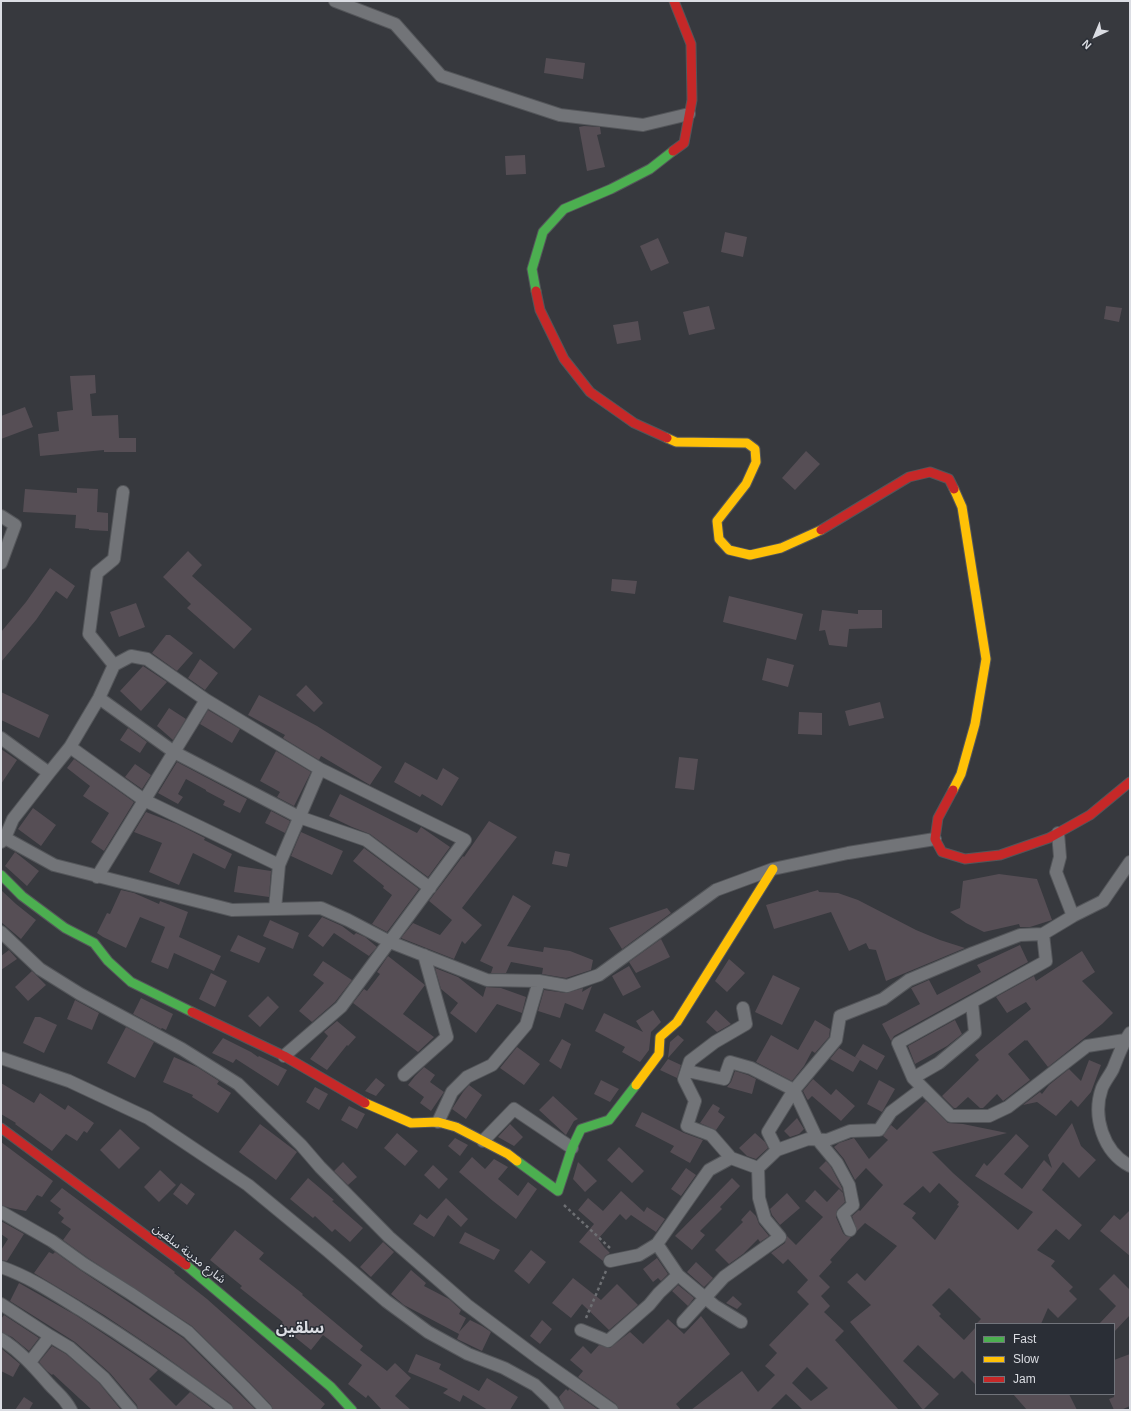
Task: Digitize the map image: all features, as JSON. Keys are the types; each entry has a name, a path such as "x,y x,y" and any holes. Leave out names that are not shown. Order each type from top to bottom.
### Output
{"street":[{"path":"335,1 395,24 441,76 560,115 643,125 689,114"},
{"path":"674,1 691,44 692,100 684,144 650,169 611,189 564,209 543,232 532,269 540,310 564,359 590,392 634,423 676,442 747,443 755,449 756,462 746,484 717,521 719,539 730,550 750,554 781,548 821,530 909,477 930,472 949,479 962,507 986,659 976,724 961,774 938,818 935,839 942,852 965,858 1000,855 1050,838 1090,815 1130,782"},
{"path":"114,665 89,634 97,573 114,559 123,492"},
{"path":"1,516 15,524 1,564"},
{"path":"284,1056 341,1007 390,942 465,840 320,769 206,700 147,659 131,656 114,665 99,698 70,748 48,772 13,819 3,840 54,865 232,910 321,908 390,942 487,980 539,981 566,986 598,974 716,890 773,869 848,853 935,839"},
{"path":"99,698 174,752 299,817 366,840 430,888"},
{"path":"97,877 206,700"},
{"path":"1,738 48,772"},
{"path":"70,748 144,800 279,866"},
{"path":"275,909 279,866 320,769"},
{"path":"1058,833 1060,856 1056,872 1073,916"},
{"path":"777,1150 768,1132 794,1090 836,1040 840,1016 883,999 909,980 973,953 1020,935 1043,934 1073,916 1104,901 1130,862"},
{"path":"1,875 22,896 65,928 94,944 108,961 131,982 284,1056 365,1103 411,1122 438,1122 456,1126 508,1154 558,1191 572,1148 581,1129 610,1120 659,1054 660,1037 677,1022 773,869"},
{"path":"1,932 40,969 80,994 182,1049 238,1084 301,1145 320,1167 390,1237 467,1304 538,1358 612,1410"},
{"path":"1043,934 1046,961 898,1043 913,1078 951,1116 989,1116 1008,1107 1087,1046 1128,1036"},
{"path":"404,1075 447,1036 424,955"},
{"path":"438,1122 452,1092 467,1077 492,1065 526,1025 539,981"},
{"path":"913,1078 939,1063 975,1033 972,1003"},
{"path":"743,1008 746,1024 715,1042 690,1061 684,1079 695,1101 687,1126 711,1135 731,1158 758,1168"},
{"path":"1128,1036 1112,1071 1102,1088 1099,1118 1101,1130 1112,1151 1119,1159 1130,1166"},
{"path":"1,1058 69,1081 148,1118 248,1185 386,1301 428,1332 468,1354 504,1368 535,1385 552,1401 558,1410"},
{"path":"687,1071 724,1078 730,1062 751,1068 794,1090 817,1139 837,1163 848,1185 853,1205 843,1214 850,1230"},
{"path":"683,1322 724,1277 780,1237 765,1219 759,1198 758,1168 777,1150 808,1139 827,1140 850,1131 879,1130 891,1112 923,1088"},
{"path":"483,1140 514,1110 572,1148"},
{"name":"شارع مدينة سلقين","path":"1,1128 194,1271 331,1387 352,1410"},
{"path":"610,1261 639,1255 657,1244 709,1170 731,1158"},
{"path":"1,1212 52,1240 84,1264 188,1332 266,1410"},
{"path":"657,1244 678,1275 715,1306 741,1322"},
{"path":"1,1266 20,1273 107,1326 227,1410"},
{"path":"581,1330 608,1341 649,1305 659,1292 678,1275"},
{"path":"1,1304 70,1348 104,1378 131,1410"},
{"path":"30,1362 50,1336"},
{"path":"1,1339 14,1347 30,1362 49,1384 65,1399 71,1410"}],"path":[{"path":"558,1191 563,1204 614,1251 581,1330"}],"building":[{"path":"546,58 585,63 583,79 544,73"},
{"path":"579,127 600,127 601,134 597,135 605,167 587,171"},
{"path":"525,155 526,174 506,175 505,156"},
{"path":"725,232 747,237 743,257 721,252"},
{"path":"658,238 669,263 651,271 640,246"},
{"path":"709,306 715,329 689,335 683,312"},
{"path":"1106,306 1122,308 1119,322 1104,319"},
{"path":"638,321 641,340 617,344 613,325"},
{"path":"95,375 96,393 90,394 92,416 118,415 119,438 136,438 136,452 104,452 104,450 40,456 38,434 59,431 57,412 73,410 70,376"},
{"path":"25,407 33,427 1,439 1,416"},
{"path":"806,451 820,464 795,490 782,478"},
{"path":"77,488 98,489 97,512 108,513 108,531 75,528 76,515 23,512 25,489 77,493"},
{"path":"188,551 202,565 192,576 252,629 234,649 187,608 191,604 163,577"},
{"path":"50,568 75,586 67,599 56,591 36,620 1,662 1,632 26,602"},
{"path":"612,579 637,581 635,594 611,591"},
{"path":"729,596 803,614 796,640 723,622"},
{"path":"136,603 145,627 119,637 110,612"},
{"path":"822,610 858,614 858,610 882,610 882,628 849,629 847,647 829,645 825,630 819,631"},
{"path":"166,635 170,635 193,653 177,671 152,653"},
{"path":"767,658 794,665 788,687 762,680"},
{"path":"200,659 218,673 205,690 188,678"},
{"path":"143,666 167,682 141,711 120,691"},
{"path":"306,685 323,703 314,712 296,695"},
{"path":"1,692 49,715 39,738 1,720"},
{"path":"259,695 317,726 382,767 370,785 321,756 319,760 283,738 285,735 248,715"},
{"path":"880,702 884,718 849,726 845,711"},
{"path":"169,708 186,719 173,740 157,726"},
{"path":"208,710 240,729 232,743 200,724"},
{"path":"799,712 822,713 822,735 798,734"},
{"path":"128,728 147,742 140,753 120,740"},
{"path":"1,749 17,760 1,784"},
{"path":"276,751 311,772 294,806 277,797 280,792 260,781"},
{"path":"679,757 698,759 694,790 675,788"},
{"path":"74,759 134,802 104,851 91,842 109,813 83,796 90,786 67,768"},
{"path":"177,762 247,799 240,813 223,805 225,801 186,779 178,794 183,797 178,804 158,793"},
{"path":"405,762 437,780 443,768 459,778 442,806 422,794 420,797 394,782"},
{"path":"135,764 151,775 142,789 125,777"},
{"path":"340,794 417,833 421,827 450,847 428,877 370,834 329,816"},
{"path":"33,808 56,825 41,846 18,829"},
{"path":"271,811 290,821 285,833 265,823"},
{"path":"146,812 177,824 232,854 225,869 193,853 179,885 149,872 162,843 134,832"},
{"path":"489,821 517,837 462,908 482,925 465,944 462,941 454,959 401,938 413,923 440,935 452,920 429,901 463,856 464,857"},
{"path":"301,832 343,851 332,875 291,856"},
{"path":"364,848 419,889 387,932 372,924 392,895 383,888 384,886 353,861"},
{"path":"555,851 570,854 567,867 552,864"},
{"path":"15,852 39,871 27,886 5,866"},
{"path":"238,866 271,871 269,897 234,892"},
{"path":"999,874 1037,879 1052,920 1030,927 1020,927 1019,924 984,932 966,923 950,912 960,908 963,881"},
{"path":"1,890 36,920 21,939 1,922"},
{"path":"121,890 134,893 159,904 160,901 188,912 179,937 221,956 214,971 174,953 168,969 151,962 165,927 140,917 126,948 97,933 107,913 110,914"},
{"path":"818,890 819,892 838,893 858,900 916,930 965,948 886,981 876,950 869,949 866,943 849,951 831,912 774,929 766,905"},
{"path":"513,895 531,906 507,946 543,952 544,947 570,951 593,960 591,970 566,978 542,974 543,968 511,962 506,973 491,973 493,967 480,961"},
{"path":"667,908 671,913 622,949 609,928"},
{"path":"322,917 342,926 354,935 356,933 365,937 377,947 369,956 334,933 323,947 308,936"},
{"path":"270,920 299,933 293,949 263,936"},
{"path":"238,935 266,948 259,963 230,951"},
{"path":"661,939 670,957 636,973 629,962"},
{"path":"1020,945 1028,962 894,1036 891,1041 882,1024 920,1004 911,988 929,980 937,995 981,972 977,965"},
{"path":"9,950 17,959 1,970 1,956"},
{"path":"1082,951 1095,972 1082,981 1113,1013 1102,1024 1048,1067 1027,1040 1025,1040 1008,1054 1030,1080 1003,1101 997,1094 983,1108 980,1108 968,1097 956,1108 954,1108 942,1096 979,1060 975,1055 1031,1009 1026,1002 1007,1013 996,997 1034,976 1036,981"},
{"path":"388,956 425,985 403,1014 434,1037 418,1052 353,1003 364,989 367,991 380,974 377,972"},
{"path":"729,959 745,973 727,992 715,981"},
{"path":"323,961 352,980 335,1002 312,1022 299,1011 324,983 313,975"},
{"path":"629,966 641,987 623,996 612,976"},
{"path":"435,968 458,977 483,997 486,987 501,988 526,997 522,1013 497,1004 476,1033 450,1013 458,1003 441,989"},
{"path":"32,971 46,985 28,1001 15,987"},
{"path":"211,973 227,981 215,1007 199,999"},
{"path":"773,975 800,988 782,1025 755,1012"},
{"path":"592,986 583,1010 565,1003 560,1018 538,1011 544,990 566,993 583,988 582,992"},
{"path":"268,996 279,1007 260,1027 248,1016"},
{"path":"141,998 173,1014 166,1030 161,1029 133,1014"},
{"path":"75,1000 99,1013 92,1030 67,1019"},
{"path":"653,1010 661,1022 651,1032 649,1050 640,1062 622,1052 625,1047 595,1031 604,1013 643,1032 636,1021"},
{"path":"716,1010 731,1024 717,1032 706,1022"},
{"path":"35,1017 40,1017 57,1025 44,1053 23,1043"},
{"path":"815,1020 830,1029 829,1037 815,1053 812,1051 804,1066 792,1081 756,1062 771,1035 798,1050"},
{"path":"955,1020 962,1034 947,1046 915,1064 908,1046"},
{"path":"337,1021 356,1037 348,1046 347,1045 327,1070 310,1059 328,1036 324,1032"},
{"path":"126,1027 154,1042 135,1078 107,1063"},
{"path":"678,1035 684,1040 668,1058 670,1042"},
{"path":"223,1038 258,1057 259,1056 287,1070 278,1086 236,1059 233,1063 212,1053"},
{"path":"562,1039 571,1044 561,1069 549,1061"},
{"path":"863,1044 885,1056 877,1070 855,1057"},
{"path":"517,1047 540,1064 524,1085 500,1068"},
{"path":"839,1048 860,1060 853,1072 830,1059"},
{"path":"174,1057 197,1067 219,1081 217,1084 231,1093 218,1113 192,1097 193,1095 163,1082"},
{"path":"668,1059 681,1065 677,1078 660,1070"},
{"path":"1089,1060 1101,1065 1091,1092 1078,1107 1071,1100 1056,1116 1037,1102 1023,1105 1040,1092 1042,1094 1049,1085 1069,1069 1081,1081"},
{"path":"424,1067 435,1075 430,1082 444,1092 431,1111 420,1103 424,1097 408,1085"},
{"path":"735,1071 756,1079 752,1094 727,1087 731,1082"},
{"path":"376,1078 385,1085 376,1096 365,1091"},
{"path":"813,1079 831,1095 836,1089 855,1106 841,1121 812,1096 808,1100 807,1099 803,1091"},
{"path":"601,1080 619,1089 610,1102 594,1094"},
{"path":"879,1080 895,1089 882,1112 867,1104"},
{"path":"1,1083 34,1103 40,1093 65,1110 68,1105 94,1123 87,1133 84,1131 77,1141 66,1134 52,1151 15,1124 16,1123 1,1114"},
{"path":"469,1085 482,1095 466,1119 452,1109"},
{"path":"315,1087 328,1094 319,1110 306,1102"},
{"path":"553,1096 578,1119 574,1121 566,1135 539,1110"},
{"path":"926,1101 948,1123 963,1124 1007,1133 932,1152 953,1173 1018,1230 1033,1212 975,1176 984,1163 987,1166 1016,1134 1029,1146 1004,1174 1022,1189 1044,1160 1052,1168 1048,1155 1072,1123 1081,1146 1096,1160 1079,1178 1063,1162 1042,1190 1082,1225 1069,1240 1056,1229 1037,1250 1055,1261 1051,1266 1073,1287 1069,1291 1077,1299 1058,1318 1048,1308 1041,1323 977,1323 981,1319 949,1288 932,1305 941,1314 939,1316 964,1340 975,1328 975,1384 962,1371 954,1379 918,1345 903,1361 939,1394 923,1410 850,1322 871,1305 847,1282 857,1273 865,1281 897,1246 865,1223 857,1231 852,1216 859,1210 860,1211 883,1185 866,1168 855,1180 844,1159 834,1147 839,1143 854,1138 869,1159 888,1140 883,1136 891,1125 897,1130","holes":["939,1183 959,1202 957,1205 959,1206 935,1240 912,1218 916,1213 903,1204 923,1186 930,1193"]},
{"path":"713,1104 720,1108 718,1112 725,1117 716,1130 700,1123"},
{"path":"349,1106 365,1114 357,1129 341,1120"},
{"path":"642,1112 684,1133 703,1140 690,1163 670,1152 674,1146 635,1126"},
{"path":"797,1118 804,1129 799,1134 790,1137 784,1131"},
{"path":"260,1124 297,1152 276,1180 239,1152"},
{"path":"510,1124 523,1137 514,1146 498,1137"},
{"path":"120,1129 140,1148 119,1169 100,1150"},
{"path":"397,1133 418,1151 405,1166 384,1148"},
{"path":"755,1133 765,1142 768,1148 756,1159 747,1156 739,1148"},
{"path":"455,1138 468,1145 460,1156 448,1146"},
{"path":"1,1142 53,1181 42,1197 37,1195 26,1211 1,1205"},
{"path":"619,1147 644,1171 632,1183 607,1160"},
{"path":"472,1157 485,1169 494,1159 508,1167 498,1179 518,1196 528,1182 537,1189 516,1219 459,1172"},
{"path":"826,1161 831,1167 843,1192 819,1168"},
{"path":"343,1162 357,1177 348,1185 334,1171"},
{"path":"578,1162 597,1181 585,1192 573,1179"},
{"path":"433,1165 448,1179 439,1189 424,1175"},
{"path":"686,1168 696,1175 681,1196 671,1189"},
{"path":"160,1170 176,1185 159,1202 144,1187"},
{"path":"308,1178 334,1200 332,1201 363,1228 350,1242 335,1229 332,1232 315,1216 313,1218 290,1199"},
{"path":"732,1178 740,1186 720,1207 722,1209 700,1231 705,1235 692,1250 675,1236"},
{"path":"181,1183 195,1194 187,1205 173,1194"},
{"path":"62,1188 175,1272 174,1273 207,1299 325,1404 320,1410 273,1410 271,1405 249,1382 192,1326 63,1240 71,1229 61,1222 64,1218 58,1213 61,1209 50,1201"},
{"path":"839,1189 843,1193 845,1202 838,1209 836,1217 843,1233 846,1236 851,1237 830,1260 832,1262 819,1276 830,1287 821,1296 830,1306 824,1312 844,1331 835,1340 899,1410 800,1410 802,1409 786,1394 770,1410 691,1410 742,1371 758,1392 775,1375 765,1366 777,1353 769,1345 809,1304 797,1292 808,1280 788,1259 783,1264 771,1253 785,1243 787,1236 796,1245 823,1217 805,1201 815,1190 827,1202","holes":["807,1367 828,1388 811,1401 792,1383"]},
{"path":"621,1191 644,1212 647,1207 665,1219 656,1232 631,1215 626,1220 620,1214 598,1239 610,1253 605,1256 603,1261 579,1242 594,1224 578,1210 588,1198 603,1211"},
{"path":"787,1193 800,1208 780,1225 772,1215 770,1209"},
{"path":"446,1198 468,1219 461,1227 448,1215 434,1237 413,1224 420,1214 427,1219"},
{"path":"750,1210 756,1216 759,1224 769,1236 760,1242 758,1239 743,1254 729,1264 715,1250 743,1222 741,1220"},
{"path":"1130,1210 1130,1256 1100,1231 1114,1215 1120,1220"},
{"path":"1,1221 24,1234 7,1261 1,1260 1,1250 8,1239 1,1234"},
{"path":"235,1230 264,1253 259,1259 303,1294 302,1295 363,1346 360,1350 387,1371 395,1363 411,1378 395,1396 411,1410 382,1410 368,1395 366,1398 348,1384 362,1365 323,1335 311,1350 280,1325 283,1322 240,1288 242,1286 210,1260"},
{"path":"465,1232 500,1250 494,1260 459,1243"},
{"path":"383,1242 394,1252 371,1277 360,1267"},
{"path":"531,1250 546,1262 529,1284 514,1271"},
{"path":"49,1252 53,1254 55,1252 183,1338 256,1410 234,1410 231,1404 159,1352 104,1315 34,1273"},
{"path":"657,1258 668,1274 661,1281 658,1278 653,1282 643,1269"},
{"path":"696,1262 713,1278 704,1287 687,1272"},
{"path":"411,1270 426,1283 424,1286 449,1299 461,1310 459,1314 466,1318 459,1332 470,1320 491,1332 482,1351 457,1339 459,1334 404,1305 391,1294"},
{"path":"1114,1274 1130,1290 1130,1315 1115,1331 1115,1323 1100,1323 1116,1306 1099,1289"},
{"path":"573,1278 601,1300 617,1284 638,1305 609,1330 582,1304 571,1318 552,1303"},
{"path":"19,1283 77,1316 158,1370 149,1379 176,1406 190,1392 214,1410 138,1410 137,1405 110,1373 75,1342 10,1301"},
{"path":"678,1285 694,1298 688,1306 672,1291"},
{"path":"733,1296 742,1304 737,1309 726,1303"},
{"path":"4,1315 39,1338 29,1351 12,1337 1,1332 1,1319"},
{"path":"701,1316 730,1354 676,1404 681,1410 619,1410 616,1404 578,1377 583,1371 570,1360 583,1346 591,1354 599,1345 610,1348 630,1332 643,1344 668,1319 684,1334"},
{"path":"542,1320 552,1329 540,1344 530,1336"},
{"path":"52,1346 66,1354 99,1383 121,1410 92,1410 53,1374 52,1375 47,1371 39,1362"},
{"path":"2,1349 20,1364 13,1377 1,1371"},
{"path":"416,1354 441,1364 439,1369 479,1391 487,1378 518,1397 510,1410 488,1410 463,1395 460,1402 443,1393 448,1389 408,1372"},
{"path":"1130,1354 1130,1406 1121,1410 1114,1410 1109,1399 1115,1395 1115,1360"},
{"path":"566,1389 568,1391 569,1389 599,1410 565,1410 559,1397"},
{"path":"1014,1395 1070,1395 1077,1410 1027,1410"},
{"path":"24,1397 33,1403 29,1410 15,1410"}],"traffic: fast":[{"path":"536,291 532,269 543,232 564,209 611,189 650,169 673,151"},
{"path":"1,875 22,896 65,928 94,943 108,961 131,982 192,1012"},
{"path":"517,1161 558,1191 572,1148 581,1129 609,1120 636,1085"},
{"path":"186,1265 331,1387 352,1410"}],"traffic: slow":[{"path":"667,438 676,442 747,443 755,449 756,462 746,484 717,521 719,539 729,550 750,555 781,548 821,530"},
{"path":"953,790 961,774 975,724 986,659 962,507 954,489"},
{"path":"636,1085 659,1054 660,1037 677,1022 773,869"},
{"path":"365,1103 411,1123 438,1122 456,1127 508,1154 517,1161"}],"traffic: jam":[{"path":"673,151 684,143 692,100 691,44 674,1"},
{"path":"536,291 540,310 564,359 590,392 634,423 667,438"},
{"path":"821,530 909,477 930,472 949,479 954,489"},
{"path":"953,790 938,818 935,839 942,852 965,859 1000,855 1049,838 1090,815 1130,782"},
{"path":"192,1012 284,1056 365,1103"},
{"path":"1,1128 186,1265"}],"district":[{"name":"سلقين","path":"300,1329"}]}
